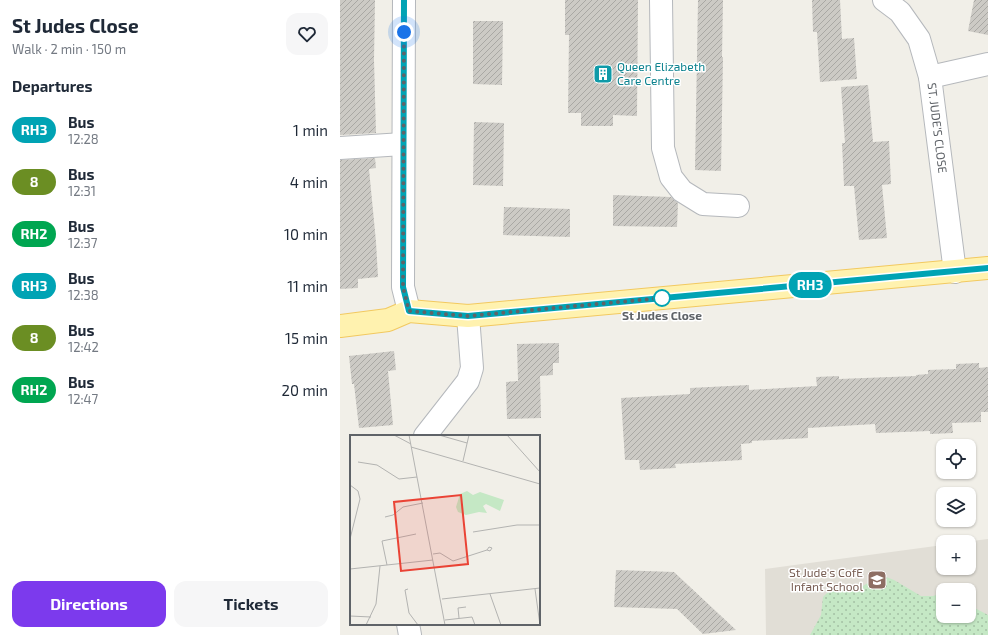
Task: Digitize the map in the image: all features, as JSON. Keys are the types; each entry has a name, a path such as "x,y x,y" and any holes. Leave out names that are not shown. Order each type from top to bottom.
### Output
{"main road":[{"path":"340,326 388,320 409,311 468,316 988,268"}],"street":[{"path":"404,0 403,287 409,311"},
{"path":"661,0 663,148 671,177 682,191 703,204 738,206"},
{"name":"ST. JUDE'S CLOSE","path":"884,0 900,12 919,38 930,77 955,272"},
{"path":"930,77 988,64"},
{"path":"340,148 403,144"},
{"path":"426,435 468,381 472,368 468,316"},
{"path":"408,625 410,635"}],"shaded area":[{"name":"St Jude's CofE Infant School","path":"988,539 988,635 766,635 765,569 936,546 936,575 976,575 976,540"}],"green space":[{"path":"881,575 894,580 921,596 936,595 936,623 976,623 976,609 988,615 988,635 810,635 821,615 823,597 831,589 843,590 863,586"}],"building":[{"path":"340,0 375,0 374,60 376,133 340,135"},
{"name":"Queen Elizabeth Care Centre","path":"565,0 638,0 637,116 613,115 613,126 581,126 581,113 568,113 569,35 565,35"},
{"path":"698,0 723,0 721,171 695,170"},
{"path":"812,0 840,0 842,39 854,38 857,79 820,82 817,32 813,32"},
{"path":"974,0 988,0 988,35 968,31"},
{"path":"473,21 503,21 502,85 473,84"},
{"path":"868,85 873,142 889,141 891,184 882,185 887,238 859,240 854,186 844,186 842,143 845,143 841,87"},
{"path":"474,122 504,123 503,186 473,185"},
{"path":"375,158 376,168 369,169 378,277 358,279 358,288 340,289 340,160"},
{"path":"613,195 671,197 678,203 677,227 613,226"},
{"path":"504,207 570,209 570,237 503,235"},
{"path":"559,343 559,363 553,363 553,375 540,376 541,418 507,419 506,382 518,381 517,344"},
{"path":"394,351 396,370 388,371 393,425 359,428 349,356"},
{"path":"979,363 979,368 988,367 988,412 981,412 981,422 952,423 953,433 930,434 930,431 876,433 875,424 808,428 808,438 752,441 752,443 741,444 742,460 675,464 676,468 640,470 639,460 625,460 621,398 690,394 690,388 749,385 749,390 817,386 816,377 839,376 839,379 916,376 928,374 928,370 956,369 956,364"},
{"path":"616,570 674,572 736,630 703,634 677,609 614,607"}],"bus line":[{"name":"RH3","path":"404,0 403,287 409,311 468,316 988,268"}],"place":[{"name":"Queen Elizabeth Care Centre","path":"603,74"},
{"name":"St Judes Close","path":"662,298"},
{"name":"St Jude's CofE Infant School","path":"877,580"}],"route":[{"path":"404,32 403,287 409,311 468,316 662,298"}]}
